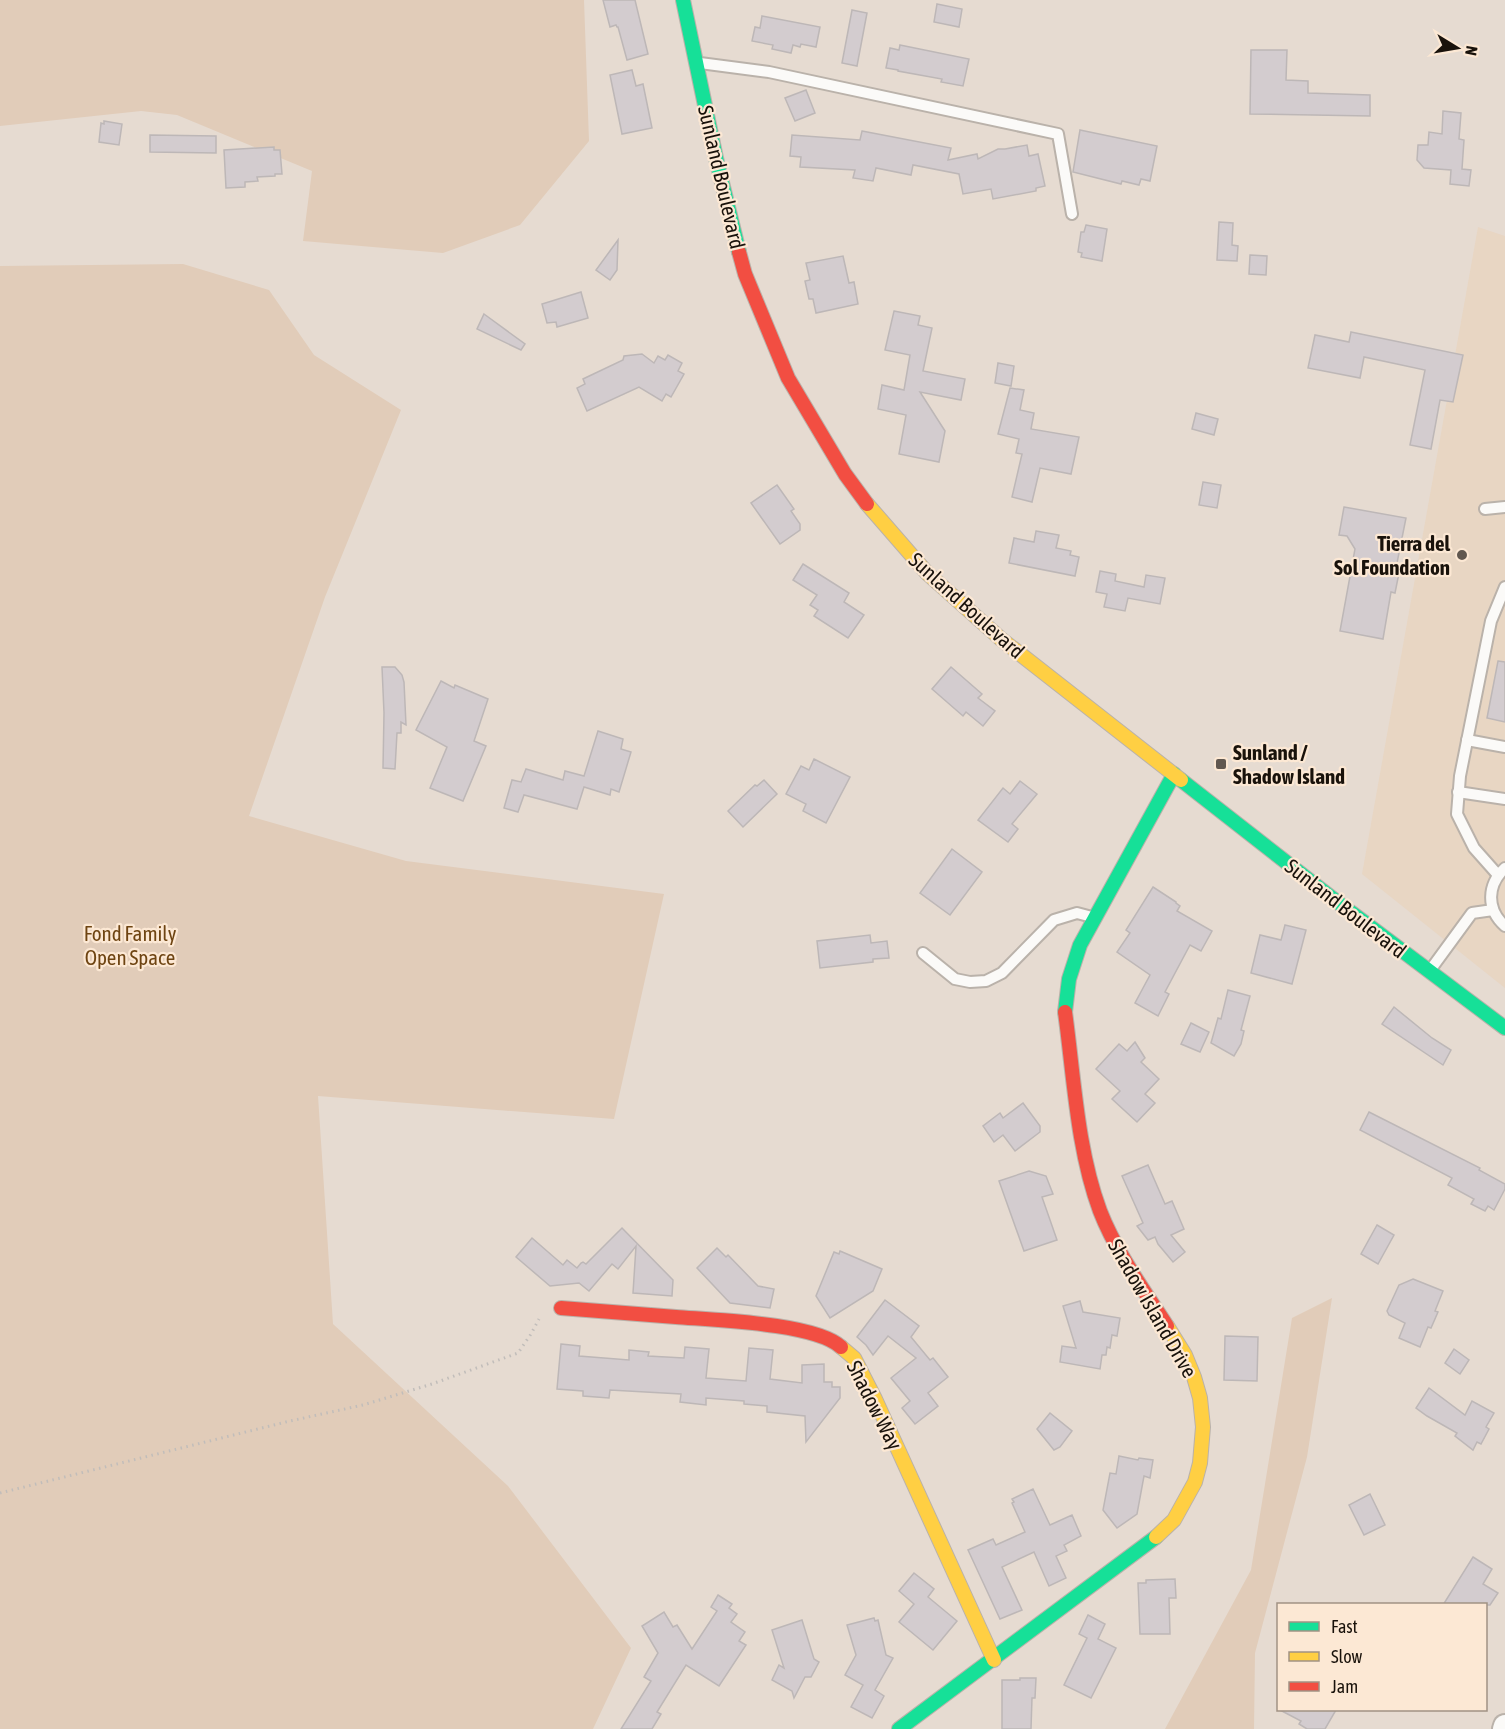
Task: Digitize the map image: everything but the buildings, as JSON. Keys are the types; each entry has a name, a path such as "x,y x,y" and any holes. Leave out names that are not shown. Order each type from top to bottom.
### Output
{"street":[{"name":"Sunland Boulevard","path":"683,0 716,158 745,274 788,378 845,474 868,507 927,573 1001,639 1332,898 1505,1028"},
{"name":"Shadow Island Drive","path":"899,1729 1150,1544 1174,1520 1195,1482 1200,1463 1203,1427 1200,1398 1185,1355 1115,1244 1100,1210 1082,1140 1065,1010 1069,979 1080,945 1174,774"},
{"name":"Shadow Way","path":"561,1308 754,1323 816,1334 837,1343 854,1358 875,1400 994,1660"}],"lane":[{"path":"696,62 768,72 1058,134 1072,214"},
{"path":"1485,509 1505,507"},
{"path":"1505,587 1491,621 1460,776 1456,814 1474,848 1501,871 1492,886 1490,898 1493,910 1505,926"},
{"path":"1467,740 1505,747"},
{"path":"1458,792 1505,799"},
{"path":"1429,972 1472,913 1493,910"},
{"path":"923,953 955,979 970,982 986,981 1002,973 1054,920 1077,914 1095,918"}],"path":[{"path":"0,1492 363,1405 432,1384 518,1353 546,1309 561,1308"}],"shaded area":[{"name":"Tierra del Sol Foundation","path":"1478,227 1505,236 1505,988 1362,874"}],"green space":[{"path":"0,0 584,0 589,141 520,225 443,253 303,241 312,171 177,115 141,111 0,126"},
{"name":"Fond Family Open Space","path":"183,264 269,290 314,355 401,410 325,597 249,816 406,861 664,894 614,1119 318,1096 333,1324 508,1486 631,1648 593,1729 0,1729 0,266"},
{"path":"1332,1298 1307,1457 1255,1653 1254,1729 1165,1729 1251,1570 1292,1318"}],"traffic: fast":[{"path":"683,0 716,158 739,252"},
{"path":"1065,1012 1069,979 1080,945 1174,774"},
{"path":"1181,780 1332,898 1505,1028"},
{"path":"899,1729 1156,1537"}],"traffic: slow":[{"path":"867,504 927,573 1001,639 1181,780"},
{"path":"1156,1537 1174,1520 1195,1482 1200,1463 1203,1427 1200,1398 1194,1377 1185,1355 1167,1326"},
{"path":"841,1347 854,1358 875,1399 994,1660"}],"traffic: jam":[{"path":"739,252 745,274 788,378 845,474 867,504"},
{"path":"1065,1012 1077,1113 1092,1187 1114,1241 1167,1326"},
{"path":"561,1308 763,1324 809,1333 828,1339 841,1347"}],"place":[{"name":"Tierra del Sol Foundation","path":"1462,555"},
{"name":"Sunland / Shadow Island","path":"1221,764"}]}
